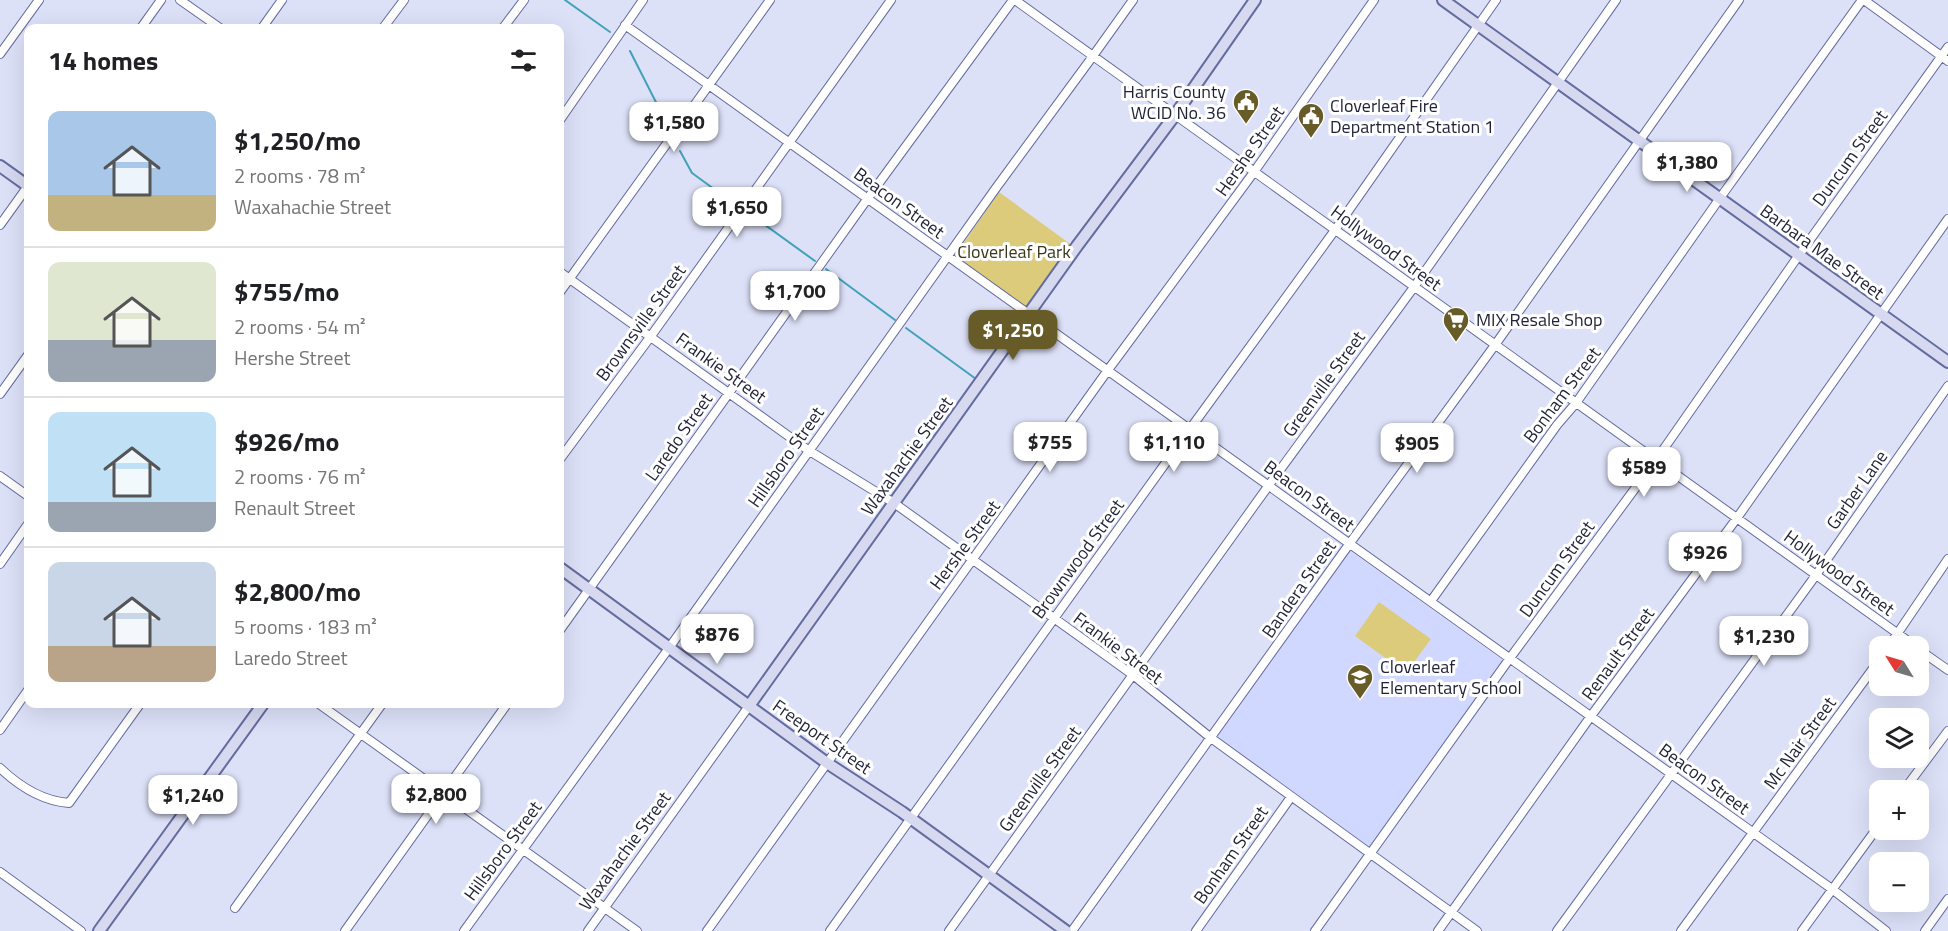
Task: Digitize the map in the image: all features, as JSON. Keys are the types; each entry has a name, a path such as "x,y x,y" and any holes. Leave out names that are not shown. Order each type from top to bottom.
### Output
{"street":[{"path":"0,54 39,0"},
{"path":"144,24 161,0"},
{"path":"180,0 214,24"},
{"path":"265,24 282,0"},
{"path":"386,24 404,0"},
{"path":"506,24 524,0"},
{"path":"564,114 643,0"},
{"path":"564,286 770,0"},
{"name":"Brownsville Street","path":"564,454 651,336 891,0"},
{"name":"Hollywood Street","path":"1014,0 1901,636"},
{"name":"Laredo Street","path":"564,624 868,198 1014,0"},
{"name":"Hillsboro Street","path":"464,931 669,648 947,255 1133,0"},
{"name":"Waxahachie Street","path":"588,931 1029,314 1175,115 1255,0"},
{"name":"Hershe Street","path":"707,931 1108,370 1254,172 1374,0"},
{"name":"Barbara Mae Street","path":"1443,0 1948,362"},
{"name":"Brownwood Street","path":"830,931 1335,230 1496,0"},
{"name":"Greenville Street","path":"949,931 1414,287 1616,0"},
{"name":"Bandera Street","path":"1072,931 1495,345 1739,0"},
{"path":"1863,0 1945,58"},
{"name":"Bonham Street","path":"1431,602 1863,0"},
{"name":"Beacon Street","path":"625,25 1753,832 1886,931"},
{"name":"Duncum Street","path":"1315,931 1510,658 1656,460 1799,255 1945,58 1948,47"},
{"path":"0,166 24,183"},
{"path":"0,225 24,192"},
{"name":"Renault Street","path":"1438,931 1591,716 1737,518 1948,219"},
{"name":"Frankie Street","path":"564,275 808,450 894,503 1132,675 1211,738 1477,931"},
{"path":"0,394 24,361"},
{"name":"Garber Lane","path":"1557,931 1816,575 1948,386"},
{"path":"0,476 24,493"},
{"path":"0,564 24,530"},
{"path":"1898,634 1948,559"},
{"name":"Freeport Street","path":"564,571 827,763 911,819 1066,931"},
{"name":"Hollywood Street","path":"1929,657 1948,670"},
{"name":"Mc Nair Street","path":"1681,931 1869,674"},
{"path":"0,730 24,696"},
{"path":"0,768 43,799 69,803 137,708"},
{"path":"99,931 260,708"},
{"path":"325,708 637,931"},
{"path":"235,908 379,708"},
{"path":"345,931 504,708"},
{"path":"1911,780 1948,730"},
{"name":"Bonham Street","path":"1196,931 1291,797"},
{"path":"1802,931 1869,839"},
{"path":"0,872 81,931"},
{"path":"1924,931 1948,898"}],"shaded area":[{"name":"Cloverleaf Elementary School","path":"1350,551 1504,661 1370,850 1216,738"}],"green space":[{"name":"Cloverleaf Park","path":"999,192 1073,246 1026,309 956,259 956,254"},
{"path":"1379,602 1431,639 1406,673 1355,636"}],"waterway":[{"path":"565,0 610,32"},
{"path":"630,51 664,118"},
{"path":"680,151 692,173 736,205"},
{"path":"747,212 815,261"},
{"path":"826,269 895,320"},
{"path":"906,328 976,379"}],"place":[{"name":"Harris County WCID No. 36","path":"1246,125"},
{"name":"Cloverleaf Fire Department Station 1","path":"1311,139"},
{"name":"MIX Resale Shop","path":"1456,343"},
{"name":"Cloverleaf Elementary School","path":"1360,700"}]}
